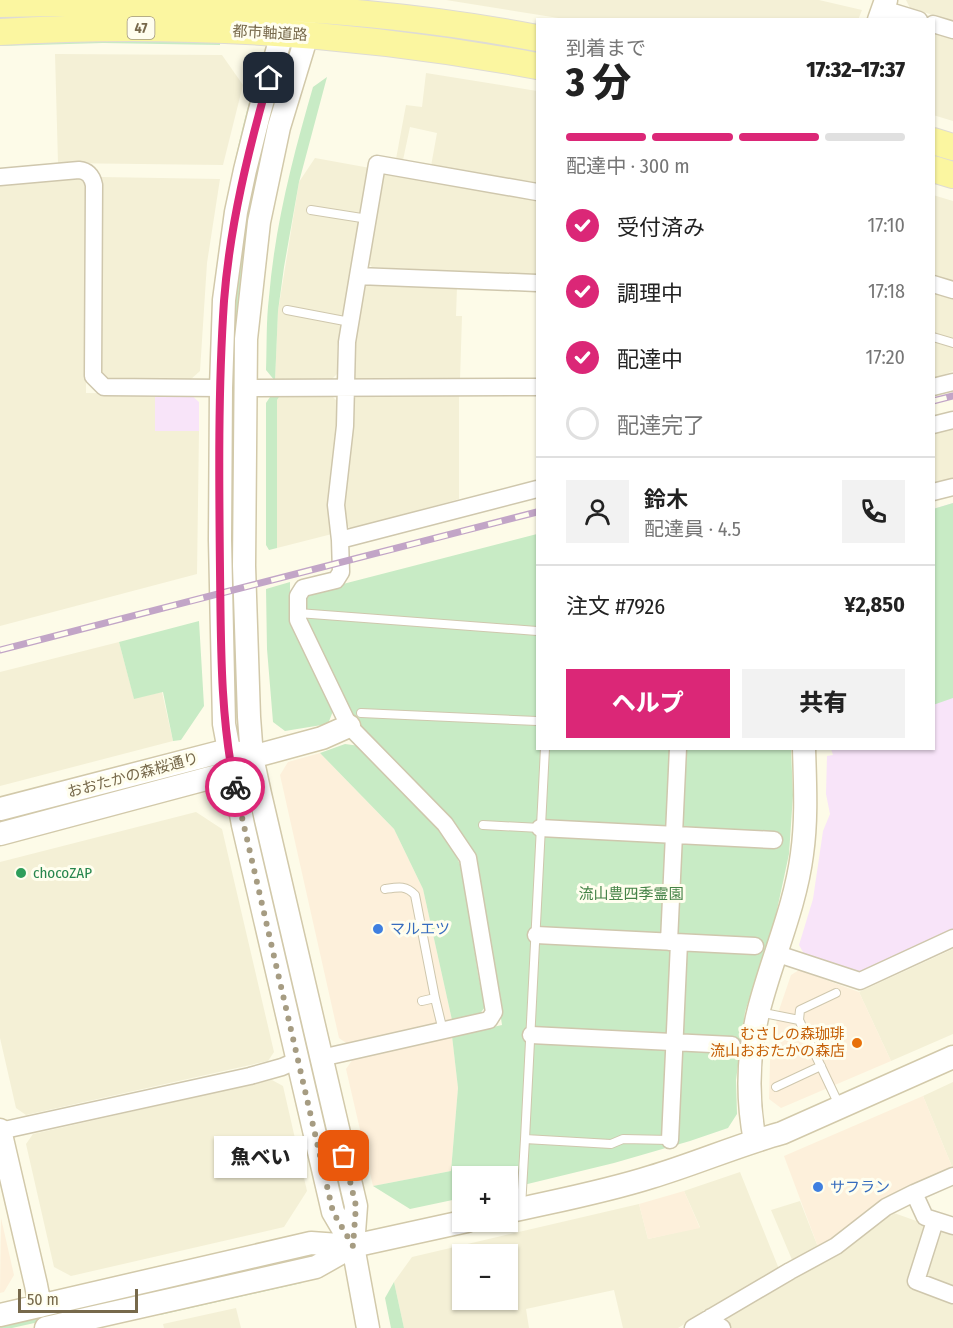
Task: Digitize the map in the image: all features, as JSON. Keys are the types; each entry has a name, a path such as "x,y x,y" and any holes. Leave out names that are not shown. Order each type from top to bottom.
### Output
{"main road":[{"name":"都市軸道路","path":"0,4 128,0 394,8 536,38"},
{"name":"都市軸道路","path":"0,32 109,28 294,35 415,46 536,66"},
{"path":"935,142 953,147"},
{"path":"935,170 953,175"}],"street":[{"path":"301,4 259,222 246,339 244,566 252,757 356,1206 353,1246 368,1328"},
{"path":"883,9 912,18"},
{"path":"935,25 953,30"},
{"path":"294,35 255,130 236,212 224,300 221,388 221,614 224,724 230,761 333,1212 353,1246"},
{"path":"321,1058 433,1036 489,1020 494,1012 468,858 445,824 355,719 298,620 298,596 303,588 336,580 341,572 336,505 345,426 346,342 377,164 536,192"},
{"path":"0,177 79,170 88,173 91,177 94,185 93,376 100,385 104,387 221,388"},
{"path":"358,276 536,283"},
{"path":"935,285 953,290"},
{"path":"935,386 953,382"},
{"path":"245,388 536,387"},
{"path":"935,424 953,420"},
{"path":"935,492 953,487"},
{"path":"340,540 536,489"},
{"path":"230,761 322,738 355,719"},
{"path":"670,1140 674,1041 674,835 678,750"},
{"path":"755,1140 750,1116 751,1057 759,1012 778,954 802,855 806,803 804,750"},
{"name":"おおたかの森桜通り","path":"0,810 230,761"},
{"name":"おおたかの森桜通り","path":"0,834 230,761"},
{"path":"540,828 774,840"},
{"path":"536,935 755,946"},
{"path":"778,954 860,981 953,938"},
{"path":"531,1035 732,1045"},
{"path":"518,1209 650,1178 736,1149 755,1140 782,1133 953,1057"},
{"path":"40,1306 0,1130 250,1076 298,1060"},
{"path":"693,1328 716,1322 836,1246 886,1207 953,1176"},
{"path":"914,1193 925,1217 953,1226"},
{"path":"935,1221 916,1281 953,1295"},
{"path":"0,1315 311,1243 353,1246 452,1224"},
{"path":"46,1328 316,1267 353,1246"}],"lane":[{"path":"311,210 368,219"},
{"path":"287,310 350,322"},
{"path":"935,338 953,343"},
{"path":"298,613 536,631"},
{"path":"355,719 536,721"},
{"path":"518,1184 525,1139 545,750"},
{"path":"483,825 540,828"},
{"path":"385,889 406,887 416,896 435,998 433,1036"},
{"path":"836,993 800,1010 799,1020 840,1108"},
{"path":"422,1001 435,998"},
{"path":"759,1012 799,1020"},
{"path":"776,1087 821,1066"},
{"path":"525,1139 611,1144 624,1139 670,1140"}],"shaded area":[{"path":"446,0 819,0 862,10 859,18 558,18"},
{"path":"906,0 953,0 953,21 910,8"},
{"path":"935,31 953,36 953,121 935,116"},
{"path":"55,54 222,55 243,85 223,165 58,163"},
{"path":"426,73 536,91 536,184 431,166 437,133 410,127 403,160 396,159 406,105 422,107"},
{"path":"315,158 370,168 337,347 337,374 331,380 275,381 278,311 299,182"},
{"path":"387,171 536,198 536,275 372,267 367,262 381,175"},
{"path":"80,176 87,182 86,393 155,394 155,431 199,431 197,574 0,626 0,184"},
{"path":"101,177 220,179 207,263 200,371 190,380 106,380 101,375"},
{"path":"935,196 953,201 953,282 935,277"},
{"path":"368,283 457,287 456,316 462,316 460,380 357,380 351,376 352,349 363,287"},
{"path":"935,292 953,297 953,371 935,378"},
{"path":"155,394 191,395 199,402 199,431 155,431"},
{"path":"281,394 331,395 338,402 332,534 277,548 277,400"},
{"path":"356,395 459,395 459,499 352,529 346,525 344,504 352,399"},
{"path":"953,427 953,479 935,484 935,432"},
{"path":"953,503 953,931 861,972 853,973 804,954 799,945 813,899 823,831 830,814 826,794 827,756 833,755 831,750 935,750 935,508"},
{"path":"119,642 134,698 162,692 173,741 0,786 0,672"},
{"path":"320,753 394,829 423,889 452,1020 349,1045 339,1038 280,775 288,762"},
{"path":"196,812 222,829 274,1052 268,1061 26,1115 16,1108 0,1038 0,862"},
{"path":"953,949 953,1034 891,1061 859,992"},
{"path":"799,970 859,992 891,1061 781,1108 769,1099 770,1061 778,1013 791,975"},
{"path":"452,1036 458,1088 451,1171 373,1186 346,1069 353,1059"},
{"path":"272,1080 283,1086 307,1191 284,1227 71,1276 54,1267 26,1144 33,1134"},
{"path":"953,1082 953,1169 923,1096"},
{"path":"923,1096 953,1169 818,1247 784,1156"},
{"path":"740,1172 779,1269 678,1328 623,1328 614,1290 526,1309 529,1328 404,1328 394,1282 412,1257 452,1248 452,1310 518,1310 518,1244 468,1244 639,1204 648,1239 700,1227 684,1191"},
{"path":"684,1191 700,1228 648,1239 639,1204"},
{"path":"800,1201 818,1247 793,1262 771,1210"},
{"path":"894,1213 925,1224 928,1228 909,1284 953,1300 953,1328 729,1328 726,1326 726,1316"},
{"path":"1,1218 14,1275 4,1292 0,1293"},
{"path":"937,1230 953,1231 953,1289 926,1279 923,1273"},
{"path":"236,1308 241,1328 164,1328 163,1324"}],"green space":[{"path":"418,31 536,46 536,57"},
{"path":"45,39 220,41 220,45 103,43 0,46 0,41"},
{"path":"327,77 299,182 284,267 278,311 275,381 266,370 267,324 280,217 313,87"},
{"path":"252,92 255,93 214,295 228,193"},
{"path":"250,220 236,570 231,612 227,603 232,293"},
{"path":"272,394 281,394 277,400 277,548 269,550 266,545 266,403"},
{"path":"953,503 953,698 935,704 935,508"},
{"name":"流山豊四季霊園","path":"536,534 536,750 791,750 793,795 789,854 775,919 745,1012 736,1080 737,1114 728,1128 614,1163 518,1186 518,1166 452,1166 452,1200 410,1209 373,1186 451,1171 458,1088 452,1036 502,1025 486,918 471,847 449,816 362,728 350,712 304,616 304,599 308,593"},
{"path":"290,582 290,620 333,711 328,724 285,731 273,722 267,649 266,589"},
{"path":"199,621 204,706 181,740 173,741 163,692 134,699 119,642"},
{"path":"345,744 360,746 405,789 433,819 455,853 463,872 485,1007 479,1015 452,1020 423,889 394,829 320,753"},
{"path":"308,1262 12,1328 0,1328 0,1323 165,1285 240,1276"},
{"path":"302,1279 302,1283 160,1315 159,1311"},
{"path":"394,1282 404,1328 391,1328 385,1298"}],"railway":[{"path":"935,400 953,396"},
{"path":"0,650 536,512"}],"way so far":[{"path":"235,787 333,1212 353,1246 356,1206 344,1156"}],"place":[{"name":"chocoZAP","path":"21,873"},
{"name":"マルエツ","path":"378,929"},
{"name":"むさしの森珈琲 流山おおたかの森店","path":"857,1043"},
{"name":"魚べい","path":"344,1156"},
{"name":"サフラン","path":"818,1187"}],"route":[{"path":"235,787 224,724 221,614 221,410 224,300 236,212 269,78"}]}
